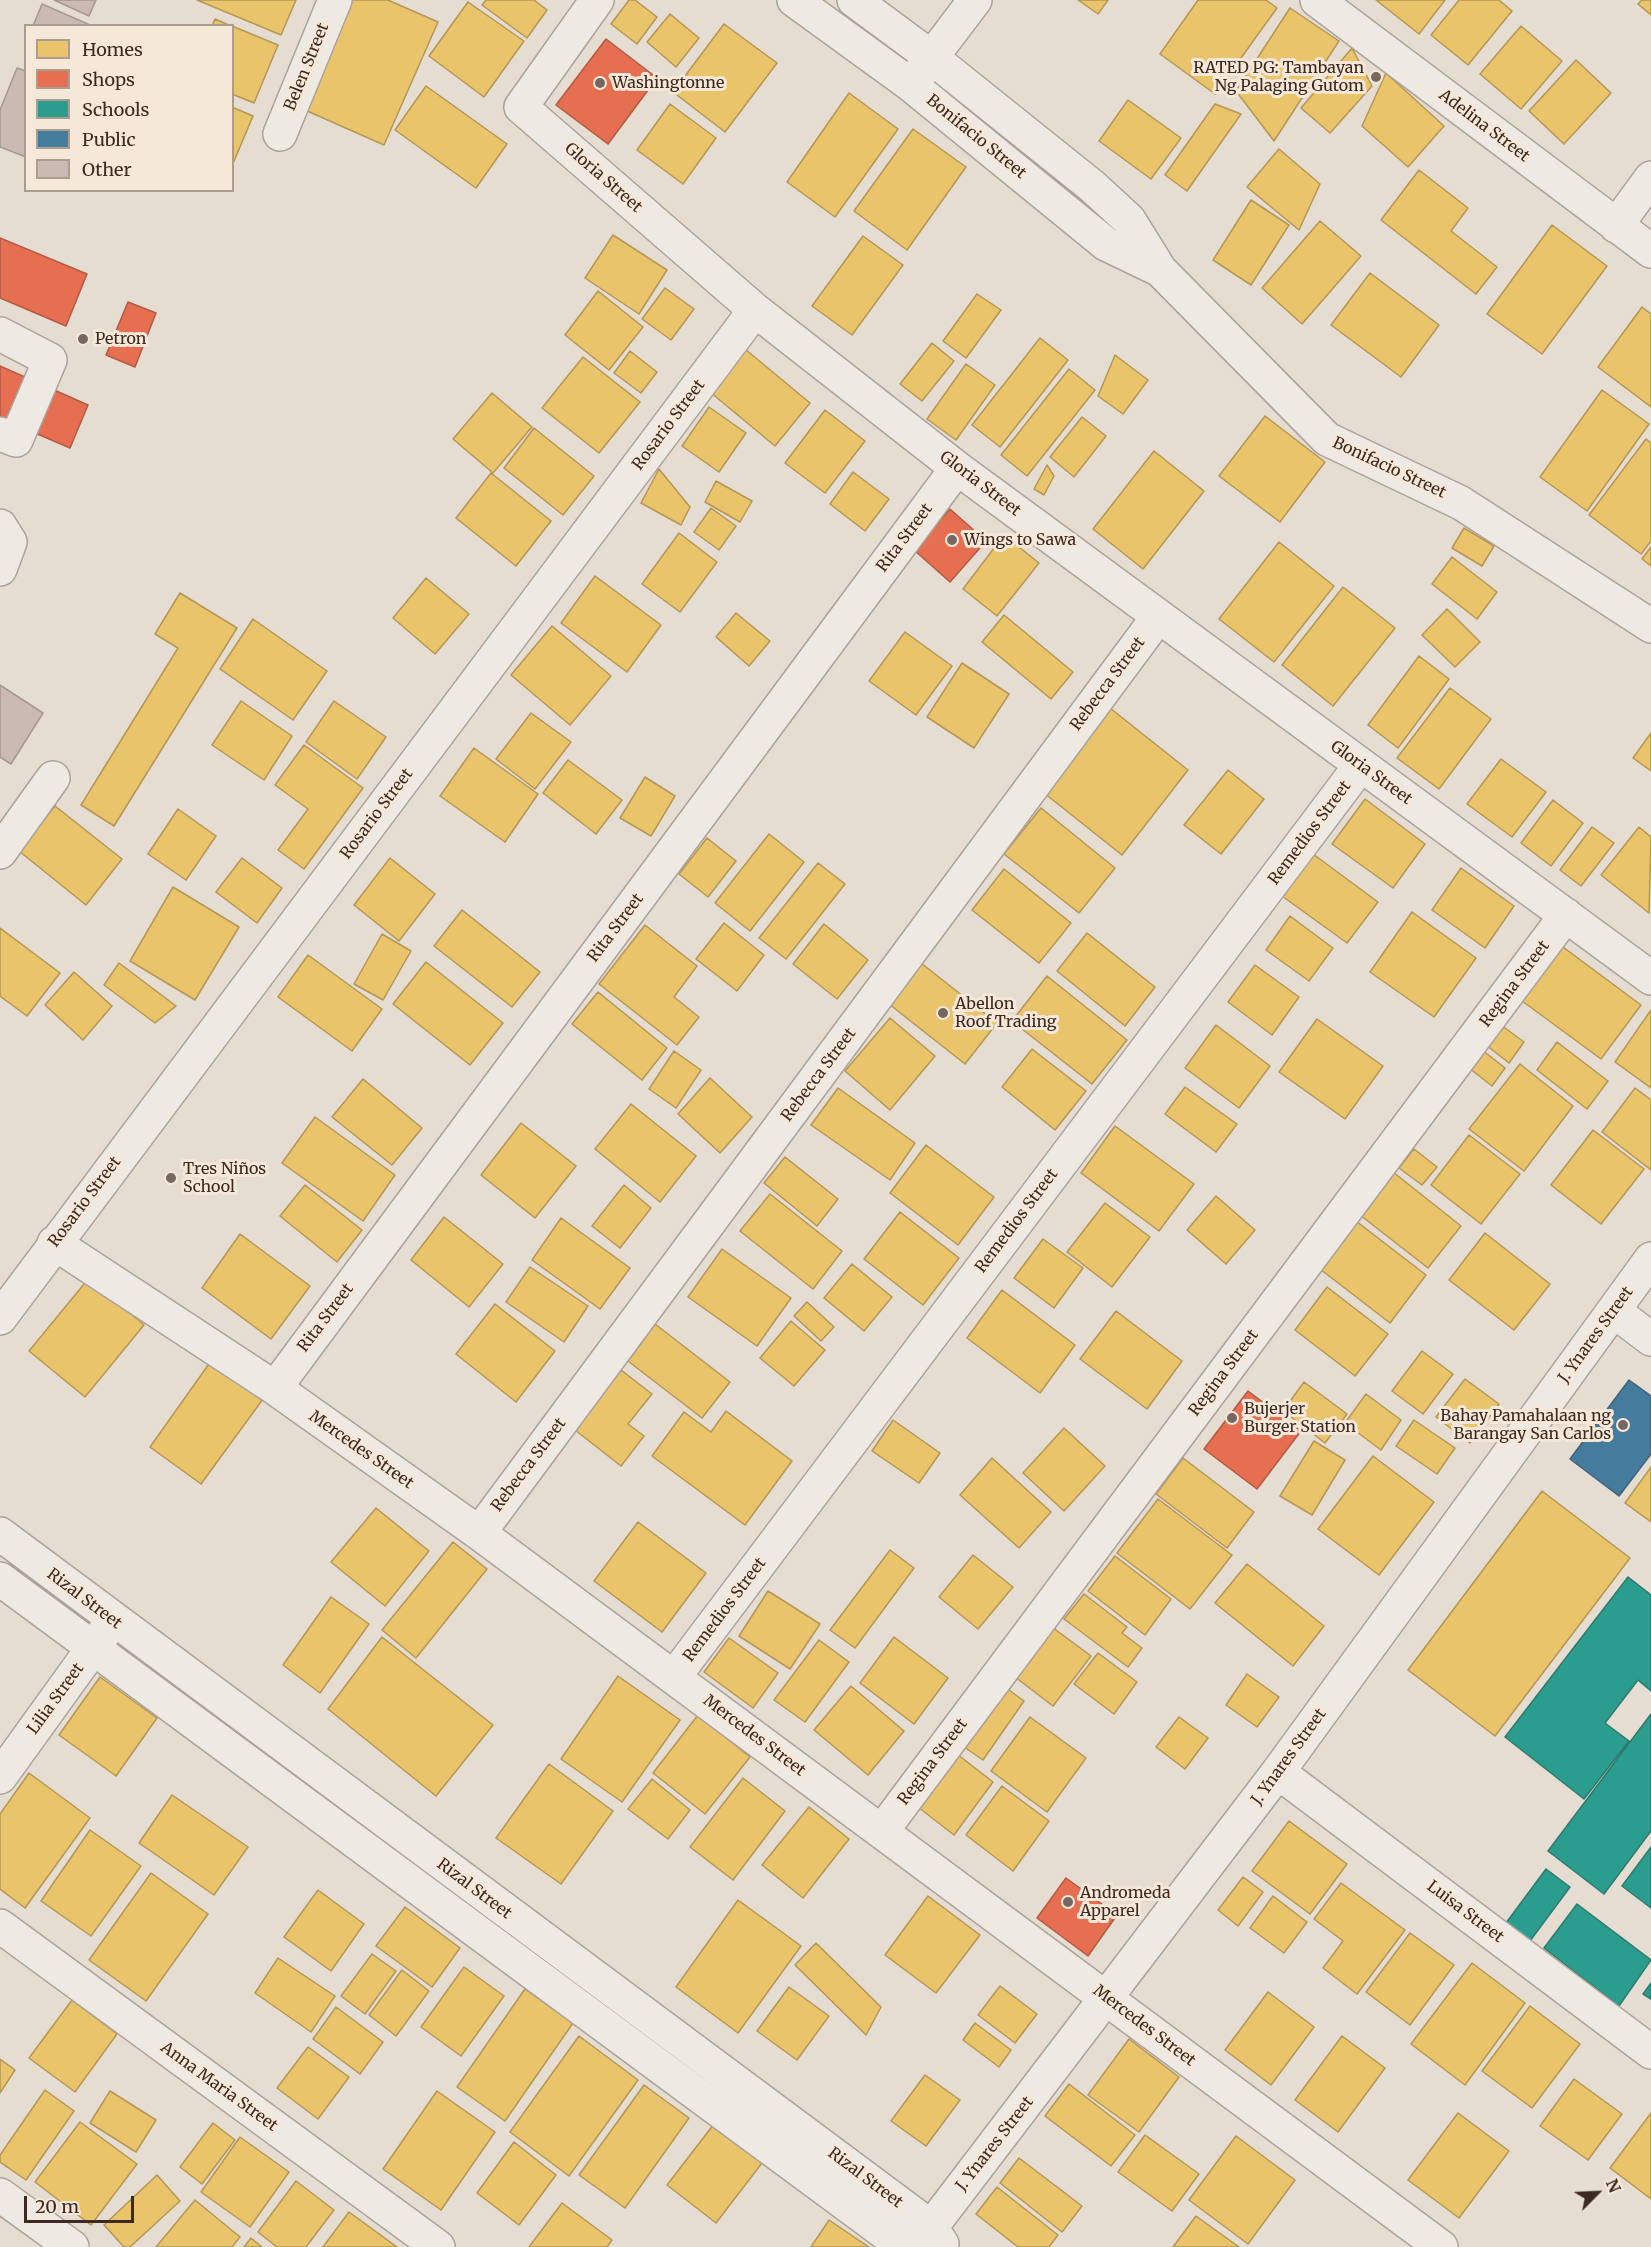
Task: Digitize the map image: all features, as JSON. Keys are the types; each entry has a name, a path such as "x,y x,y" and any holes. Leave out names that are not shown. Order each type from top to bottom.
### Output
{"street":[{"name":"Belen Street","path":"280,135 335,0"},
{"name":"Gloria Street","path":"597,0 521,107 755,310 957,468 1651,978"},
{"name":"Bonifacio Street","path":"794,0 911,85 1106,244 1160,270"},
{"name":"Bonifacio Street","path":"854,0 931,57 1129,220 1160,270 1327,439 1461,503 1651,626"},
{"path":"911,85 975,0"},
{"name":"Adelina Street","path":"1317,0 1651,251"},
{"path":"1616,226 1651,178"},
{"name":"Rosario Street","path":"0,1318 755,310"},
{"path":"0,334 50,360 16,440 0,434"},
{"name":"Rita Street","path":"275,1388 957,468"},
{"path":"0,526 10,542 0,569"},
{"name":"Rebecca Street","path":"479,1533 1158,617"},
{"name":"Remedios Street","path":"674,1677 1360,766"},
{"path":"0,852 53,778"},
{"name":"Regina Street","path":"882,1831 1566,915"},
{"name":"Mercedes Street","path":"54,1243 275,1388 479,1533 1441,2247"},
{"name":"J. Ynares Street","path":"930,2240 1278,1772 1651,1259"},
{"path":"1614,1311 1651,1339"},
{"name":"Rizal Street","path":"0,1534 300,1759 930,2240"},
{"name":"Rizal Street","path":"0,1579 904,2247"},
{"name":"Lilia Street","path":"0,1777 112,1620"},
{"path":"281,1786 300,1759"},
{"name":"Luisa Street","path":"1278,1772 1651,2052"},
{"name":"Anna Maria Street","path":"0,1926 438,2247"},
{"path":"0,2195 72,2247"}],"building: Homes":[{"path":"197,0 296,0 281,35"},
{"path":"352,0 388,0 438,22 384,145 305,110"},
{"path":"486,0 534,0 547,10 527,38 482,5"},
{"path":"629,0 635,0 657,17 637,44 611,24"},
{"path":"1078,0 1108,0 1098,14"},
{"path":"1198,0 1266,0 1277,8 1215,94 1160,54"},
{"path":"1376,0 1445,0 1419,34"},
{"path":"1459,0 1499,0 1512,11 1468,65 1431,35"},
{"path":"1642,0 1651,0 1651,15 1638,4"},
{"path":"468,2 524,41 484,97 429,56"},
{"path":"1290,8 1339,41 1274,141 1236,91"},
{"path":"670,14 699,38 676,67 647,42"},
{"path":"215,19 226,24 213,24"},
{"path":"724,24 777,63 725,132 673,92"},
{"path":"1521,26 1562,61 1521,109 1480,74"},
{"path":"234,27 278,45 254,103 234,95"},
{"path":"1352,48 1372,86 1330,133 1301,108"},
{"path":"1576,60 1611,93 1564,144 1529,111"},
{"path":"1386,73 1444,126 1408,167 1362,126"},
{"path":"426,86 507,144 476,188 395,130"},
{"path":"849,93 898,129 835,217 787,182"},
{"path":"1128,100 1181,138 1151,179 1099,141"},
{"path":"670,104 716,138 683,184 637,150"},
{"path":"1215,104 1241,114 1187,191 1165,175"},
{"path":"234,108 253,116 234,161"},
{"path":"913,129 966,167 907,250 854,211"},
{"path":"1279,149 1320,184 1299,230 1247,187"},
{"path":"1419,170 1468,208 1451,231 1497,267 1476,294 1381,220"},
{"path":"1251,200 1289,225 1251,285 1213,260"},
{"path":"1320,221 1361,256 1302,324 1262,288"},
{"path":"1552,225 1607,266 1542,354 1487,314"},
{"path":"613,235 667,270 639,314 585,278"},
{"path":"863,236 903,265 852,335 812,306"},
{"path":"1370,273 1439,325 1401,377 1331,325"},
{"path":"665,288 694,309 671,340 642,319"},
{"path":"598,291 643,327 609,370 565,335"},
{"path":"977,294 1001,310 966,358 943,341"},
{"path":"1642,307 1651,314 1651,407 1598,367"},
{"path":"1040,338 1068,360 1000,447 972,425"},
{"path":"932,343 954,361 922,401 900,384"},
{"path":"745,349 810,403 775,446 710,392"},
{"path":"630,351 657,372 641,393 614,373"},
{"path":"1115,355 1148,380 1123,414 1098,396"},
{"path":"583,357 640,402 599,453 542,408"},
{"path":"966,364 995,385 956,440 927,419"},
{"path":"1069,369 1095,390 1027,476 1001,455"},
{"path":"1602,390 1649,424 1587,511 1540,477"},
{"path":"492,393 532,427 493,473 453,439"},
{"path":"709,407 746,433 719,472 682,446"},
{"path":"825,410 865,441 825,493 785,463"},
{"path":"1265,416 1325,462 1280,522 1219,476"},
{"path":"1082,417 1106,436 1074,477 1050,457"},
{"path":"534,428 594,476 563,515 504,468"},
{"path":"1646,439 1651,443 1651,541 1641,554 1589,515"},
{"path":"1154,451 1204,491 1143,569 1093,529"},
{"path":"1047,465 1054,476 1044,495 1034,489"},
{"path":"659,469 690,507 681,525 641,503"},
{"path":"853,472 889,499 865,531 830,504"},
{"path":"491,473 551,521 516,566 456,518"},
{"path":"716,481 752,501 740,522 705,502"},
{"path":"711,508 736,526 719,550 694,532"},
{"path":"1464,528 1494,546 1482,566 1452,548"},
{"path":"679,533 717,562 680,612 642,584"},
{"path":"1004,535 1039,563 997,616 963,589"},
{"path":"1279,542 1334,586 1274,662 1219,619"},
{"path":"1651,547 1651,566 1642,559"},
{"path":"1452,557 1497,592 1477,619 1432,584"},
{"path":"595,576 661,625 627,672 561,623"},
{"path":"426,578 469,614 435,654 393,618"},
{"path":"1343,587 1395,628 1333,706 1282,665"},
{"path":"180,593 237,628 114,826 81,805 178,648 155,634"},
{"path":"1447,609 1480,642 1455,667 1422,635"},
{"path":"736,613 770,641 749,666 716,637"},
{"path":"1004,615 1073,672 1051,699 982,642"},
{"path":"253,619 327,671 293,720 220,669"},
{"path":"552,626 611,676 570,725 511,675"},
{"path":"905,632 952,666 916,715 869,681"},
{"path":"1419,656 1449,679 1398,748 1368,725"},
{"path":"962,663 1009,694 974,748 927,717"},
{"path":"1450,688 1491,719 1439,789 1397,758"},
{"path":"241,701 292,736 264,780 212,745"},
{"path":"334,701 386,737 357,779 306,742"},
{"path":"1105,704 1188,770 1122,855 1039,789"},
{"path":"531,713 571,742 535,789 496,759"},
{"path":"1651,733 1651,771 1633,758"},
{"path":"304,745 363,788 304,869 278,850 308,809 275,785"},
{"path":"474,748 538,794 505,842 440,796"},
{"path":"1501,759 1546,792 1512,837 1467,804"},
{"path":"568,760 622,800 596,834 543,793"},
{"path":"1228,770 1264,799 1221,854 1184,825"},
{"path":"645,777 675,796 651,836 620,818"},
{"path":"1365,799 1425,844 1393,888 1332,844"},
{"path":"1553,800 1583,823 1551,866 1521,843"},
{"path":"55,806 122,859 86,905 19,851"},
{"path":"1041,808 1115,868 1079,913 1004,854"},
{"path":"178,809 216,836 186,880 148,854"},
{"path":"1592,827 1614,843 1581,886 1560,870"},
{"path":"1639,827 1651,837 1649,913 1601,875"},
{"path":"769,834 804,862 750,931 715,903"},
{"path":"707,838 736,861 708,897 679,874"},
{"path":"1313,854 1378,902 1347,943 1282,896"},
{"path":"242,858 282,888 257,923 216,892"},
{"path":"390,858 435,894 399,941 354,905"},
{"path":"818,863 845,884 786,959 759,938"},
{"path":"1461,868 1514,906 1485,948 1432,910"},
{"path":"1004,869 1071,923 1039,963 972,910"},
{"path":"173,887 239,927 195,1000 130,961"},
{"path":"462,910 540,972 512,1007 434,946"},
{"path":"1412,912 1476,958 1434,1017 1370,972"},
{"path":"1290,916 1333,948 1309,981 1266,950"},
{"path":"724,923 764,955 737,991 696,959"},
{"path":"824,924 868,960 837,999 793,964"},
{"path":"645,925 697,966 674,997 699,1017 677,1045 599,984"},
{"path":"0,928 60,973 27,1016 0,996"},
{"path":"1087,933 1155,987 1125,1026 1057,971"},
{"path":"382,934 411,951 383,1000 354,984"},
{"path":"1559,944 1641,1005 1601,1059 1518,998"},
{"path":"308,955 382,1009 352,1051 278,997"},
{"path":"426,962 503,1023 470,1065 393,1004"},
{"path":"119,963 176,1006 155,1023 104,985"},
{"name":"Abellon Roof Trading","path":"921,963 997,1023 965,1064 889,1004"},
{"path":"1255,965 1299,997 1272,1035 1228,1002"},
{"path":"74,972 112,1006 83,1040 45,1005"},
{"path":"1047,976 1127,1040 1092,1084 1012,1021"},
{"path":"598,992 667,1048 642,1080 572,1024"},
{"path":"1651,1010 1651,1088 1615,1062"},
{"path":"890,1018 935,1056 890,1110 845,1071"},
{"path":"1317,1019 1383,1066 1345,1119 1279,1072"},
{"path":"1216,1025 1270,1066 1239,1108 1185,1068"},
{"path":"1501,1025 1524,1042 1509,1063 1486,1045"},
{"path":"1557,1042 1608,1081 1587,1109 1537,1070"},
{"path":"1032,1049 1086,1091 1055,1130 1002,1087"},
{"path":"1482,1050 1505,1068 1492,1086 1469,1068"},
{"path":"674,1051 701,1070 676,1108 649,1089"},
{"path":"1520,1064 1573,1106 1524,1171 1469,1129"},
{"path":"710,1078 752,1117 720,1153 678,1114"},
{"path":"363,1079 422,1128 392,1165 332,1117"},
{"path":"1185,1087 1237,1124 1216,1152 1165,1114"},
{"path":"838,1088 915,1143 890,1180 811,1125"},
{"path":"1635,1088 1651,1100 1651,1170 1602,1132"},
{"path":"631,1104 696,1156 660,1202 595,1149"},
{"path":"315,1117 395,1175 363,1221 282,1163"},
{"path":"521,1123 576,1166 535,1218 481,1175"},
{"path":"1115,1126 1194,1184 1159,1231 1081,1173"},
{"path":"1593,1130 1644,1169 1601,1224 1551,1185"},
{"path":"1469,1135 1520,1174 1481,1224 1431,1185"},
{"path":"926,1145 994,1197 958,1245 890,1193"},
{"path":"1414,1149 1437,1167 1422,1185 1399,1168"},
{"path":"785,1157 838,1199 817,1226 764,1183"},
{"path":"1393,1172 1461,1226 1428,1268 1360,1215"},
{"path":"305,1185 362,1230 337,1262 280,1216"},
{"path":"624,1185 651,1208 620,1248 592,1226"},
{"path":"770,1194 842,1251 813,1289 740,1231"},
{"path":"1216,1196 1255,1230 1226,1264 1187,1230"},
{"path":"1105,1203 1150,1237 1112,1287 1067,1252"},
{"path":"900,1212 959,1258 923,1305 864,1259"},
{"path":"444,1217 503,1264 469,1307 411,1260"},
{"path":"561,1218 630,1268 600,1309 532,1260"},
{"path":"1356,1221 1426,1275 1390,1323 1320,1269"},
{"path":"1485,1233 1550,1284 1514,1330 1449,1280"},
{"path":"240,1234 310,1286 271,1339 202,1288"},
{"path":"1043,1239 1083,1268 1054,1308 1014,1278"},
{"path":"722,1249 791,1298 757,1346 688,1297"},
{"path":"852,1264 892,1297 864,1331 824,1298"},
{"path":"530,1267 588,1306 564,1342 506,1302"},
{"path":"89,1278 144,1325 85,1397 29,1351"},
{"path":"1327,1287 1388,1334 1355,1376 1295,1330"},
{"path":"1002,1290 1075,1345 1040,1393 967,1338"},
{"path":"807,1302 834,1327 821,1341 794,1316"},
{"path":"495,1304 555,1351 516,1402 456,1354"},
{"path":"1116,1311 1182,1361 1147,1409 1080,1359"},
{"path":"791,1321 825,1350 794,1386 760,1358"},
{"path":"655,1324 730,1382 702,1418 628,1361"},
{"path":"1422,1351 1453,1374 1423,1414 1392,1391"},
{"path":"211,1361 263,1399 201,1484 150,1447"},
{"path":"621,1370 652,1394 628,1424 644,1436 621,1466 575,1430"},
{"path":"1465,1379 1499,1404 1470,1443 1436,1417"},
{"path":"1304,1382 1347,1414 1325,1443 1283,1411"},
{"path":"1366,1394 1401,1420 1381,1450 1345,1423"},
{"path":"726,1411 792,1461 745,1525 652,1456 684,1412 711,1432"},
{"path":"893,1420 940,1453 919,1483 872,1451"},
{"path":"1414,1420 1455,1448 1437,1474 1396,1446"},
{"path":"1064,1428 1105,1466 1064,1511 1023,1473"},
{"path":"1314,1441 1345,1460 1312,1515 1280,1496"},
{"path":"1373,1456 1434,1502 1379,1575 1318,1529"},
{"path":"992,1458 1051,1512 1019,1548 960,1495"},
{"path":"1183,1458 1254,1512 1227,1548 1156,1494"},
{"path":"1651,1467 1651,1522 1625,1503"},
{"path":"1542,1491 1630,1558 1495,1736 1408,1670"},
{"path":"1158,1499 1232,1555 1190,1609 1117,1553"},
{"path":"376,1508 429,1551 385,1606 331,1562"},
{"path":"638,1522 706,1573 662,1632 594,1581"},
{"path":"453,1542 487,1569 416,1658 382,1630"},
{"path":"890,1550 914,1568 855,1648 830,1630"},
{"path":"973,1555 1013,1587 978,1629 939,1597"},
{"path":"1115,1556 1171,1599 1145,1635 1088,1591"},
{"path":"1247,1564 1324,1626 1293,1666 1215,1603"},
{"path":"768,1591 820,1624 790,1669 739,1636"},
{"path":"1084,1594 1127,1627 1122,1633 1142,1648 1128,1667 1064,1619"},
{"path":"331,1597 369,1624 320,1693 283,1665"},
{"path":"1052,1627 1091,1656 1053,1706 1015,1677"},
{"path":"382,1637 493,1725 436,1796 328,1709"},
{"path":"894,1637 948,1678 914,1724 860,1683"},
{"path":"729,1638 778,1673 753,1708 704,1672"},
{"path":"819,1640 849,1662 805,1722 774,1700"},
{"path":"1098,1653 1137,1682 1114,1714 1074,1684"},
{"path":"1247,1674 1279,1697 1257,1727 1226,1705"},
{"path":"618,1676 680,1720 622,1802 561,1759"},
{"path":"100,1677 157,1718 116,1776 59,1735"},
{"path":"851,1686 904,1731 868,1775 814,1730"},
{"path":"1005,1687 1024,1701 983,1760 964,1747"},
{"path":"698,1715 750,1757 705,1814 653,1773"},
{"path":"1030,1717 1086,1758 1047,1812 991,1771"},
{"path":"1179,1717 1208,1738 1185,1769 1156,1747"},
{"path":"957,1754 993,1782 954,1835 918,1807"},
{"path":"549,1764 613,1811 561,1884 496,1838"},
{"path":"29,1773 90,1818 25,1908 0,1889 0,1814"},
{"path":"743,1778 785,1811 733,1880 690,1847"},
{"path":"652,1779 690,1810 668,1839 628,1809"},
{"path":"1002,1786 1049,1821 1013,1871 966,1835"},
{"path":"172,1795 248,1847 214,1895 139,1843"},
{"path":"809,1807 849,1839 803,1898 762,1865"},
{"path":"1289,1821 1347,1864 1310,1914 1252,1871"},
{"path":"90,1830 141,1866 91,1936 41,1901"},
{"path":"151,1873 208,1914 146,2001 89,1960"},
{"path":"1243,1877 1263,1892 1238,1926 1218,1910"},
{"path":"1341,1883 1405,1930 1357,1994 1323,1968 1343,1941 1314,1919"},
{"path":"318,1890 364,1924 331,1971 284,1937"},
{"path":"928,1896 980,1935 936,1993 885,1955"},
{"path":"1273,1896 1307,1922 1284,1953 1250,1928"},
{"path":"738,1900 801,1946 738,2033 676,1987"},
{"path":"405,1907 460,1948 432,1987 376,1946"},
{"path":"1410,1933 1454,1965 1410,2025 1366,1992"},
{"path":"816,1943 881,2007 866,2035 795,1965"},
{"path":"372,1954 396,1971 365,2014 341,1996"},
{"path":"278,1958 335,1996 311,2032 255,1993"},
{"path":"1472,1963 1525,2003 1465,2085 1411,2044"},
{"path":"464,1967 504,1996 461,2056 421,2027"},
{"path":"402,1970 429,1991 396,2036 369,2015"},
{"path":"1000,1986 1037,2014 1015,2043 978,2015"},
{"path":"789,1987 829,2016 797,2060 757,2031"},
{"path":"525,1989 573,2023 505,2121 457,2087"},
{"path":"1268,1992 1314,2027 1271,2085 1225,2050"},
{"path":"72,2000 117,2034 75,2092 29,2058"},
{"path":"1530,2006 1580,2044 1532,2108 1482,2071"},
{"path":"336,2007 383,2042 360,2074 313,2039"},
{"path":"975,2023 1011,2050 999,2067 963,2040"},
{"path":"579,2036 638,2080 569,2176 510,2132"},
{"path":"1342,2036 1385,2068 1338,2132 1295,2100"},
{"path":"1129,2039 1179,2077 1139,2132 1088,2095"},
{"path":"308,2047 349,2077 318,2119 277,2088"},
{"path":"0,2059 15,2070 0,2093"},
{"path":"925,2075 960,2100 926,2146 891,2121"},
{"path":"1574,2079 1622,2114 1588,2160 1540,2126"},
{"path":"1069,2084 1135,2135 1111,2166 1045,2116"},
{"path":"644,2085 689,2118 625,2208 579,2175"},
{"path":"45,2090 74,2111 26,2180 0,2162 0,2155"},
{"path":"110,2091 156,2120 136,2152 90,2123"},
{"path":"437,2091 495,2132 441,2210 383,2169"},
{"path":"1458,2113 1509,2151 1459,2218 1408,2180"},
{"path":"1651,2113 1651,2199 1610,2168"},
{"path":"80,2122 137,2164 91,2225 35,2182"},
{"path":"213,2123 235,2140 202,2184 180,2167"},
{"path":"714,2124 762,2163 716,2223 667,2185"},
{"path":"1145,2135 1199,2174 1172,2211 1118,2172"},
{"path":"1236,2136 1295,2180 1248,2244 1189,2200"},
{"path":"240,2137 289,2172 250,2227 201,2192"},
{"path":"514,2142 556,2175 519,2225 477,2193"},
{"path":"1019,2158 1082,2206 1062,2232 1000,2183"},
{"path":"157,2175 180,2201 130,2247 124,2247 104,2225"},
{"path":"296,2181 334,2210 306,2247 277,2247 258,2232"},
{"path":"997,2187 1058,2235 1049,2247 1018,2247 976,2214"},
{"path":"195,2200 240,2237 232,2247 156,2247"},
{"path":"562,2203 612,2240 607,2247 529,2247"},
{"path":"349,2212 397,2247 323,2247"},
{"path":"1196,2216 1239,2247 1173,2247"},
{"path":"829,2220 869,2247 811,2247"},
{"path":"251,2238 262,2247 244,2247"}],"building: Shops":[{"path":"606,39 657,78 608,144 556,105"},
{"path":"0,238 87,274 66,326 0,298"},
{"path":"128,302 156,313 135,367 106,355"},
{"path":"0,366 88,405 70,448 0,418"},
{"path":"950,509 986,541 950,582 914,550"},
{"path":"1248,1391 1301,1431 1257,1489 1204,1449"},
{"path":"1066,1878 1117,1915 1088,1956 1037,1918"}],"building: Schools":[{"path":"1628,1577 1651,1595 1651,1691 1638,1680 1605,1723 1629,1741 1584,1799 1505,1737"},
{"path":"1651,1714 1651,1831 1604,1894 1548,1851"},
{"path":"1651,1847 1651,1908 1622,1886"},
{"path":"1546,1869 1570,1887 1530,1941 1506,1923"},
{"path":"1577,1904 1651,1960 1619,2006 1544,1948"},
{"path":"1651,1983 1651,1999 1643,1994"}],"building: Public":[{"name":"Bahay Pamahalaan ng Barangay San Carlos","path":"1629,1380 1651,1396 1651,1454 1619,1496 1570,1459"}],"building: Other":[{"path":"54,0 96,0 89,16"},
{"path":"42,4 88,24 34,24"},
{"path":"17,68 24,70 24,156 0,147 0,110"},
{"path":"0,685 43,713 11,764 0,757"}],"place":[{"name":"RATED PG: Tambayan Ng Palaging Gutom","path":"1376,77"},
{"name":"Washingtonne","path":"600,83"},
{"name":"Petron","path":"83,339"},
{"name":"Wings to Sawa","path":"952,540"},
{"name":"Abellon Roof Trading","path":"943,1013"},
{"name":"Tres Niños School","path":"171,1178"},
{"name":"Bujerjer Burger Station","path":"1232,1418"},
{"name":"Bahay Pamahalaan ng Barangay San Carlos","path":"1623,1425"},
{"name":"Andromeda Apparel","path":"1068,1902"}]}
